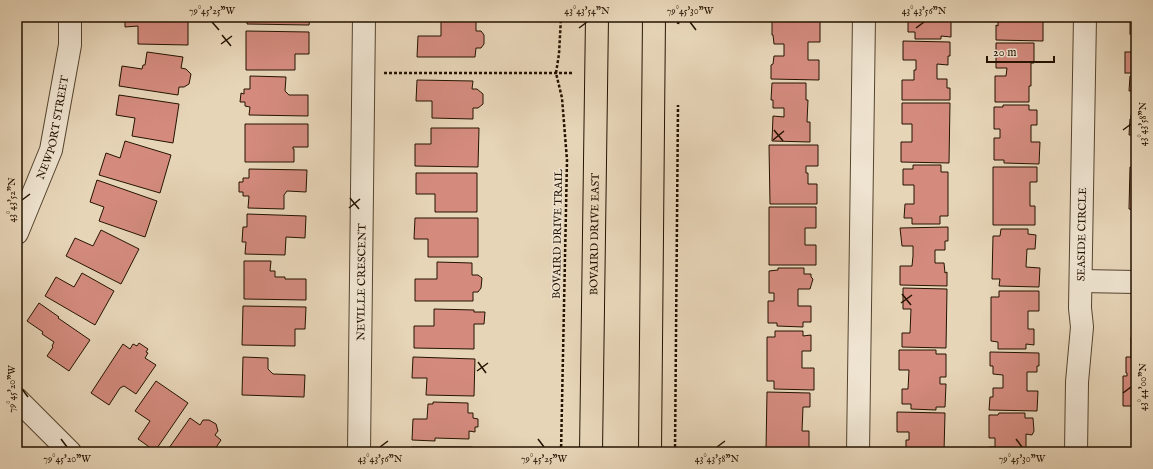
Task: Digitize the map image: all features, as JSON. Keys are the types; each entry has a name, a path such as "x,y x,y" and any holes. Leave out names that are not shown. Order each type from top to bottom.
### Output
{"main road":[{"name":"BOVAIRD DRIVE EAST","path":"591,452 597,17"},
{"path":"650,452 654,17"}],"street":[{"name":"NEWPORT STREET","path":"17,233 51,150 70,45 70,17"},
{"name":"NEVILLE CRESCENT","path":"359,452 364,17"},
{"path":"858,452 864,17"},
{"name":"SEASIDE CIRCLE","path":"1076,452 1077,382 1082,327 1080,308 1085,17"},
{"path":"1081,281 1136,282"},
{"path":"17,400 70,452"}],"path":[{"name":"BOVAIRD DRIVE TRAIL","path":"561,17 559,54 556,73 562,98 567,160 561,452"},
{"path":"678,32 679,17"},
{"path":"363,73 596,72"},
{"path":"675,452 678,103"}],"building":[{"path":"125,17 188,17 188,45 138,44 138,26 125,27"},
{"path":"247,17 310,17 309,25 247,24"},
{"path":"819,17 819,19 781,18"},
{"path":"951,17 951,37 941,36 941,39 915,39 915,32 908,32 908,18"},
{"path":"998,17 1032,17 1032,20 1043,21 1043,41 996,40 996,25 998,26"},
{"path":"441,18 476,19 476,31 481,31 484,35 484,44 481,48 476,48 475,57 417,57 418,36 441,36"},
{"path":"1130,19 1136,19 1136,34 1130,34"},
{"path":"772,20 820,21 820,42 808,42 808,60 819,60 819,80 771,79 771,65 773,64 774,56 784,56 784,44 774,44 772,35"},
{"path":"246,31 309,32 309,54 295,54 295,70 246,70"},
{"path":"903,41 950,42 950,56 948,56 948,65 937,64 937,79 947,79 947,88 950,88 950,100 902,100 902,80 914,80 914,70 916,70 916,60 903,60"},
{"path":"996,43 1034,43 1034,63 1031,63 1029,102 995,102 995,76 1006,76 1007,68 996,68"},
{"path":"147,52 183,57 181,68 186,69 191,74 189,84 184,87 179,87 178,95 119,86 122,66 142,69 143,65 145,65"},
{"path":"1125,52 1136,52 1136,73 1125,73"},
{"path":"250,76 286,77 285,91 289,95 308,95 308,116 249,115 250,107 245,106 245,102 240,102 241,93 244,94 244,89 250,89"},
{"path":"1130,76 1136,76 1136,91 1129,91"},
{"path":"417,80 473,81 472,89 477,89 483,94 483,104 478,108 473,108 473,119 432,118 432,101 416,101"},
{"path":"772,83 806,83 806,100 808,100 807,122 810,122 810,142 772,141 773,116 784,117 784,108 773,108 773,100 771,100"},
{"path":"119,95 179,104 173,143 132,136 135,118 116,115"},
{"path":"902,103 950,103 949,163 901,162 901,142 912,142 912,124 902,124"},
{"path":"1003,105 1029,105 1029,110 1037,110 1037,125 1031,125 1031,142 1040,142 1039,164 1004,163 1004,160 994,160 994,138 1000,138 1000,129 994,129 994,107 1003,107"},
{"path":"1131,115 1136,115 1136,135 1129,135"},
{"path":"245,124 308,124 308,147 293,147 294,162 245,162"},
{"path":"431,128 479,128 478,167 415,166 415,144 431,144"},
{"path":"125,141 171,155 160,193 99,175 106,153 120,158"},
{"path":"769,145 818,145 818,166 806,166 806,173 808,173 808,184 817,184 817,204 770,204"},
{"path":"913,165 941,165 941,172 948,172 948,216 940,216 940,224 912,224 912,218 904,218 905,204 914,204 914,185 903,185 903,169 913,169"},
{"path":"993,167 1037,167 1037,182 1030,182 1030,206 1035,206 1035,225 993,225"},
{"path":"1130,167 1136,167 1136,210 1129,209"},
{"path":"249,169 307,170 306,192 287,191 284,195 284,209 248,208 249,196 243,196 243,192 239,192 239,182 243,182 243,178 249,178"},
{"path":"416,173 477,173 477,212 435,212 435,194 416,194"},
{"path":"97,180 157,201 145,237 99,221 104,207 90,202"},
{"path":"769,207 816,207 816,228 805,228 805,245 816,245 816,265 769,265"},
{"path":"247,214 306,216 305,238 286,237 285,255 245,254 246,242 242,242 243,227 247,227"},
{"path":"415,218 478,218 478,257 428,257 428,239 414,239"},
{"path":"948,227 948,241 945,241 945,250 935,250 935,263 944,263 945,273 947,272 947,286 900,285 900,266 912,266 913,246 902,246 900,228"},
{"path":"1001,229 1028,229 1028,234 1036,235 1035,249 1027,249 1026,267 1040,268 1039,287 999,286 1000,279 992,279 993,236 1000,236"},
{"path":"101,230 139,249 121,284 66,256 75,238 93,246"},
{"path":"244,261 271,261 270,271 275,271 275,277 285,277 285,279 306,279 306,300 244,299"},
{"path":"437,262 472,263 472,275 478,275 482,278 481,288 478,292 473,292 473,301 415,301 415,279 437,279"},
{"path":"778,268 804,268 804,274 811,274 813,279 810,289 798,289 798,306 811,306 811,322 803,322 803,327 777,326 777,323 768,323 768,301 774,301 774,293 769,293 769,271 778,270"},
{"path":"82,273 114,291 95,325 45,296 56,277 74,287"},
{"path":"903,288 947,289 946,348 902,347 902,333 910,333 911,309 903,309"},
{"path":"999,291 1039,291 1039,311 1028,311 1028,329 1034,329 1034,345 1026,344 1026,349 998,349 998,342 991,341 991,297 999,297"},
{"path":"39,303 90,340 69,371 47,356 53,347 54,342 27,321"},
{"path":"243,306 306,307 305,329 295,329 295,346 242,345"},
{"path":"434,309 474,310 474,312 485,312 484,324 474,324 474,349 414,348 414,326 434,326"},
{"path":"775,331 803,331 803,336 811,335 811,351 802,351 802,368 814,368 814,390 774,389 774,381 767,381 767,337 775,337"},
{"path":"1131,337 1136,337 1136,406 1123,406 1123,376 1127,376 1126,357 1131,357"},
{"path":"139,343 148,349 146,352 148,353 145,358 156,365 136,394 124,386 120,388 109,405 91,393 123,344 130,349 133,344 137,346"},
{"path":"899,350 936,350 936,354 946,354 946,377 940,377 940,384 946,384 945,407 936,407 936,410 911,409 911,404 902,404 902,389 908,389 909,370 899,370"},
{"path":"990,352 1039,353 1039,366 1037,366 1037,372 1027,372 1027,391 1038,391 1037,411 989,410 990,397 993,397 993,388 1003,388 1003,375 993,374 993,366 990,366"},
{"path":"243,357 268,358 268,369 273,374 305,375 304,397 242,395"},
{"path":"413,357 475,359 474,396 426,395 427,378 412,378"},
{"path":"156,381 188,403 155,451 138,439 150,421 135,411"},
{"path":"767,392 810,393 810,407 803,407 802,431 809,431 809,451 766,450"},
{"path":"433,402 468,403 468,413 473,413 473,418 478,419 478,427 475,427 475,432 469,431 469,439 435,438 435,441 412,440 413,419 427,419 428,404 433,404"},
{"path":"897,412 945,413 944,452 897,452 906,451 906,440 909,440 909,432 897,432"},
{"path":"999,413 1025,413 1025,418 1033,418 1034,431 1032,435 1026,434 1026,452 989,452 989,447 995,447 995,438 989,438 989,415 998,415"},
{"path":"190,418 200,425 203,420 209,420 216,424 218,431 215,435 221,440 213,452 170,452 171,449 169,448"},
{"path":"412,447 472,447 472,452 412,452"}]}
